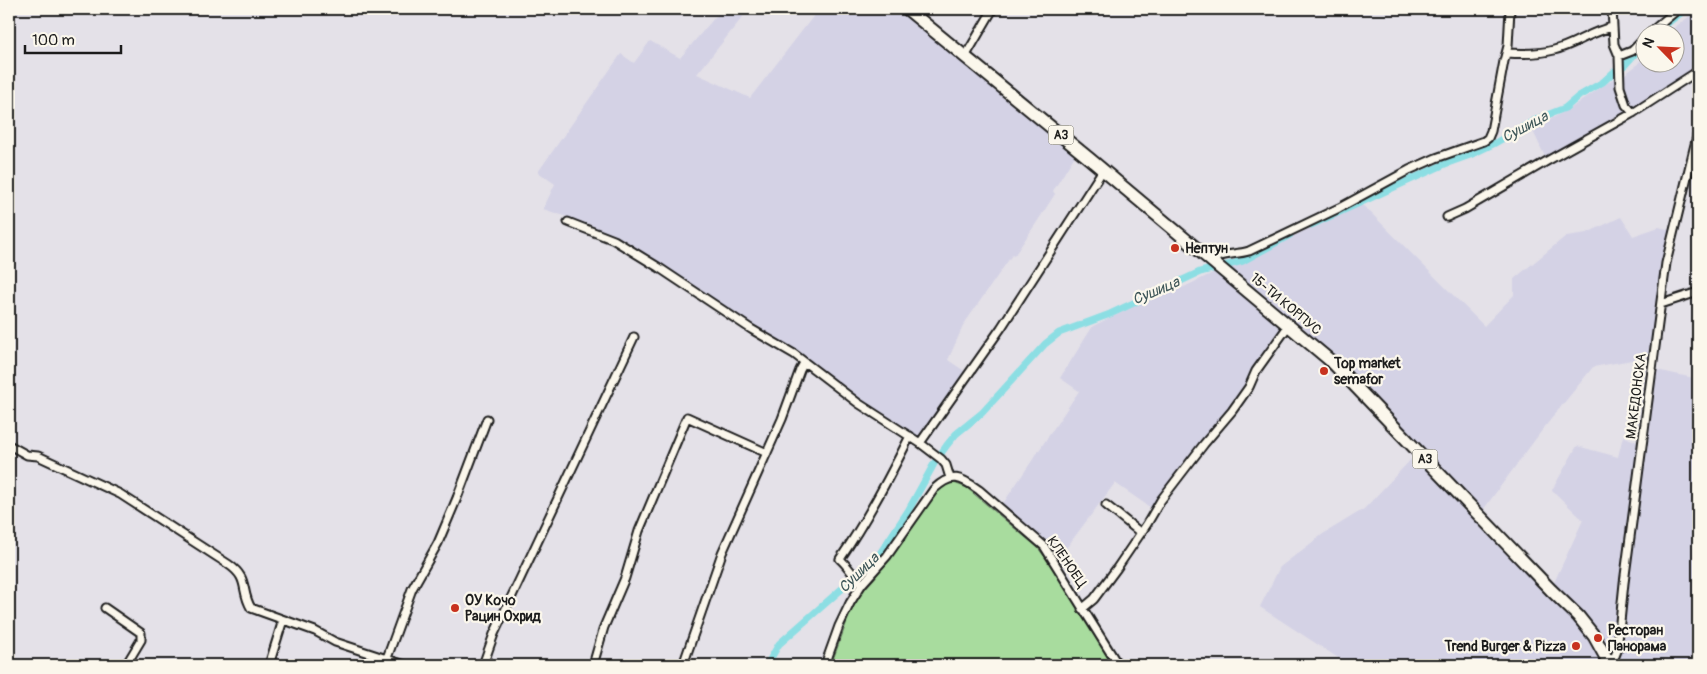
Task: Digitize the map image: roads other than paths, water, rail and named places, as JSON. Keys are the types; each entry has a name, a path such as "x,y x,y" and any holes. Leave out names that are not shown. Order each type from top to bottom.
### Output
{"main road":[{"name":"15-ТИ КОРПУС","path":"907,9 1332,362 1578,616 1594,636 1608,664"}],"street":[{"path":"965,57 993,9"},
{"path":"1213,262 1217,256 1235,255 1249,251 1339,208 1409,170 1486,140 1491,131 1507,53 1510,9"},
{"path":"1612,9 1614,44 1619,56 1619,80 1622,97 1633,113"},
{"path":"1663,22 1678,9"},
{"path":"1507,53 1535,53 1554,50 1593,32 1613,27"},
{"path":"1619,56 1634,49"},
{"path":"1448,217 1633,113 1698,71"},
{"name":"МАКЕДОНСКА","path":"1608,664 1617,651 1622,598 1666,263 1698,132"},
{"path":"920,443 1001,328 1103,170"},
{"path":"568,222 614,240 751,329 794,354 858,403 920,443 946,465 950,478 941,482 934,489 887,556 856,579 850,603 839,626 825,665"},
{"path":"1661,304 1698,292"},
{"path":"1082,608 1094,599 1141,533 1161,500 1236,405 1249,387 1256,371 1288,325"},
{"path":"483,665 494,634 634,337"},
{"path":"683,665 722,552 782,419 804,363"},
{"path":"594,665 604,627 625,578 639,531 687,417 766,453"},
{"path":"387,658 412,588 438,543 487,419"},
{"path":"856,579 840,558 860,530 892,474 910,436"},
{"path":"9,445 27,455 38,456 98,483 132,502 236,570 243,580 248,603 251,608 315,631 335,642 405,665"},
{"name":"КЛЕНОЕЦ","path":"950,478 958,478 968,482 1038,540 1055,563 1118,665"},
{"path":"1106,505 1141,533"},
{"path":"105,608 141,633 141,640 126,665"},
{"path":"269,665 283,620"}],"waterway":[{"name":"Сушица","path":"1669,22 1686,9"},
{"name":"Сушица","path":"1311,225 1445,164 1470,155 1537,119 1565,108 1579,96 1603,82 1625,65 1634,55"},
{"name":"Сушица","path":"767,665 779,644 877,558 908,511 935,462 947,445 956,434 982,413 1045,344 1059,333 1110,314 1200,272 1243,261 1290,235"}],"place":[{"name":"Нептун","path":"1175,248"},
{"name":"Top market semafor","path":"1324,371"},
{"name":"ОУ Кочо Рацин Охрид","path":"455,608"},
{"name":"Ресторан Панорама","path":"1598,638"},
{"name":"Trend Burger & Pizza","path":"1576,646"}]}
